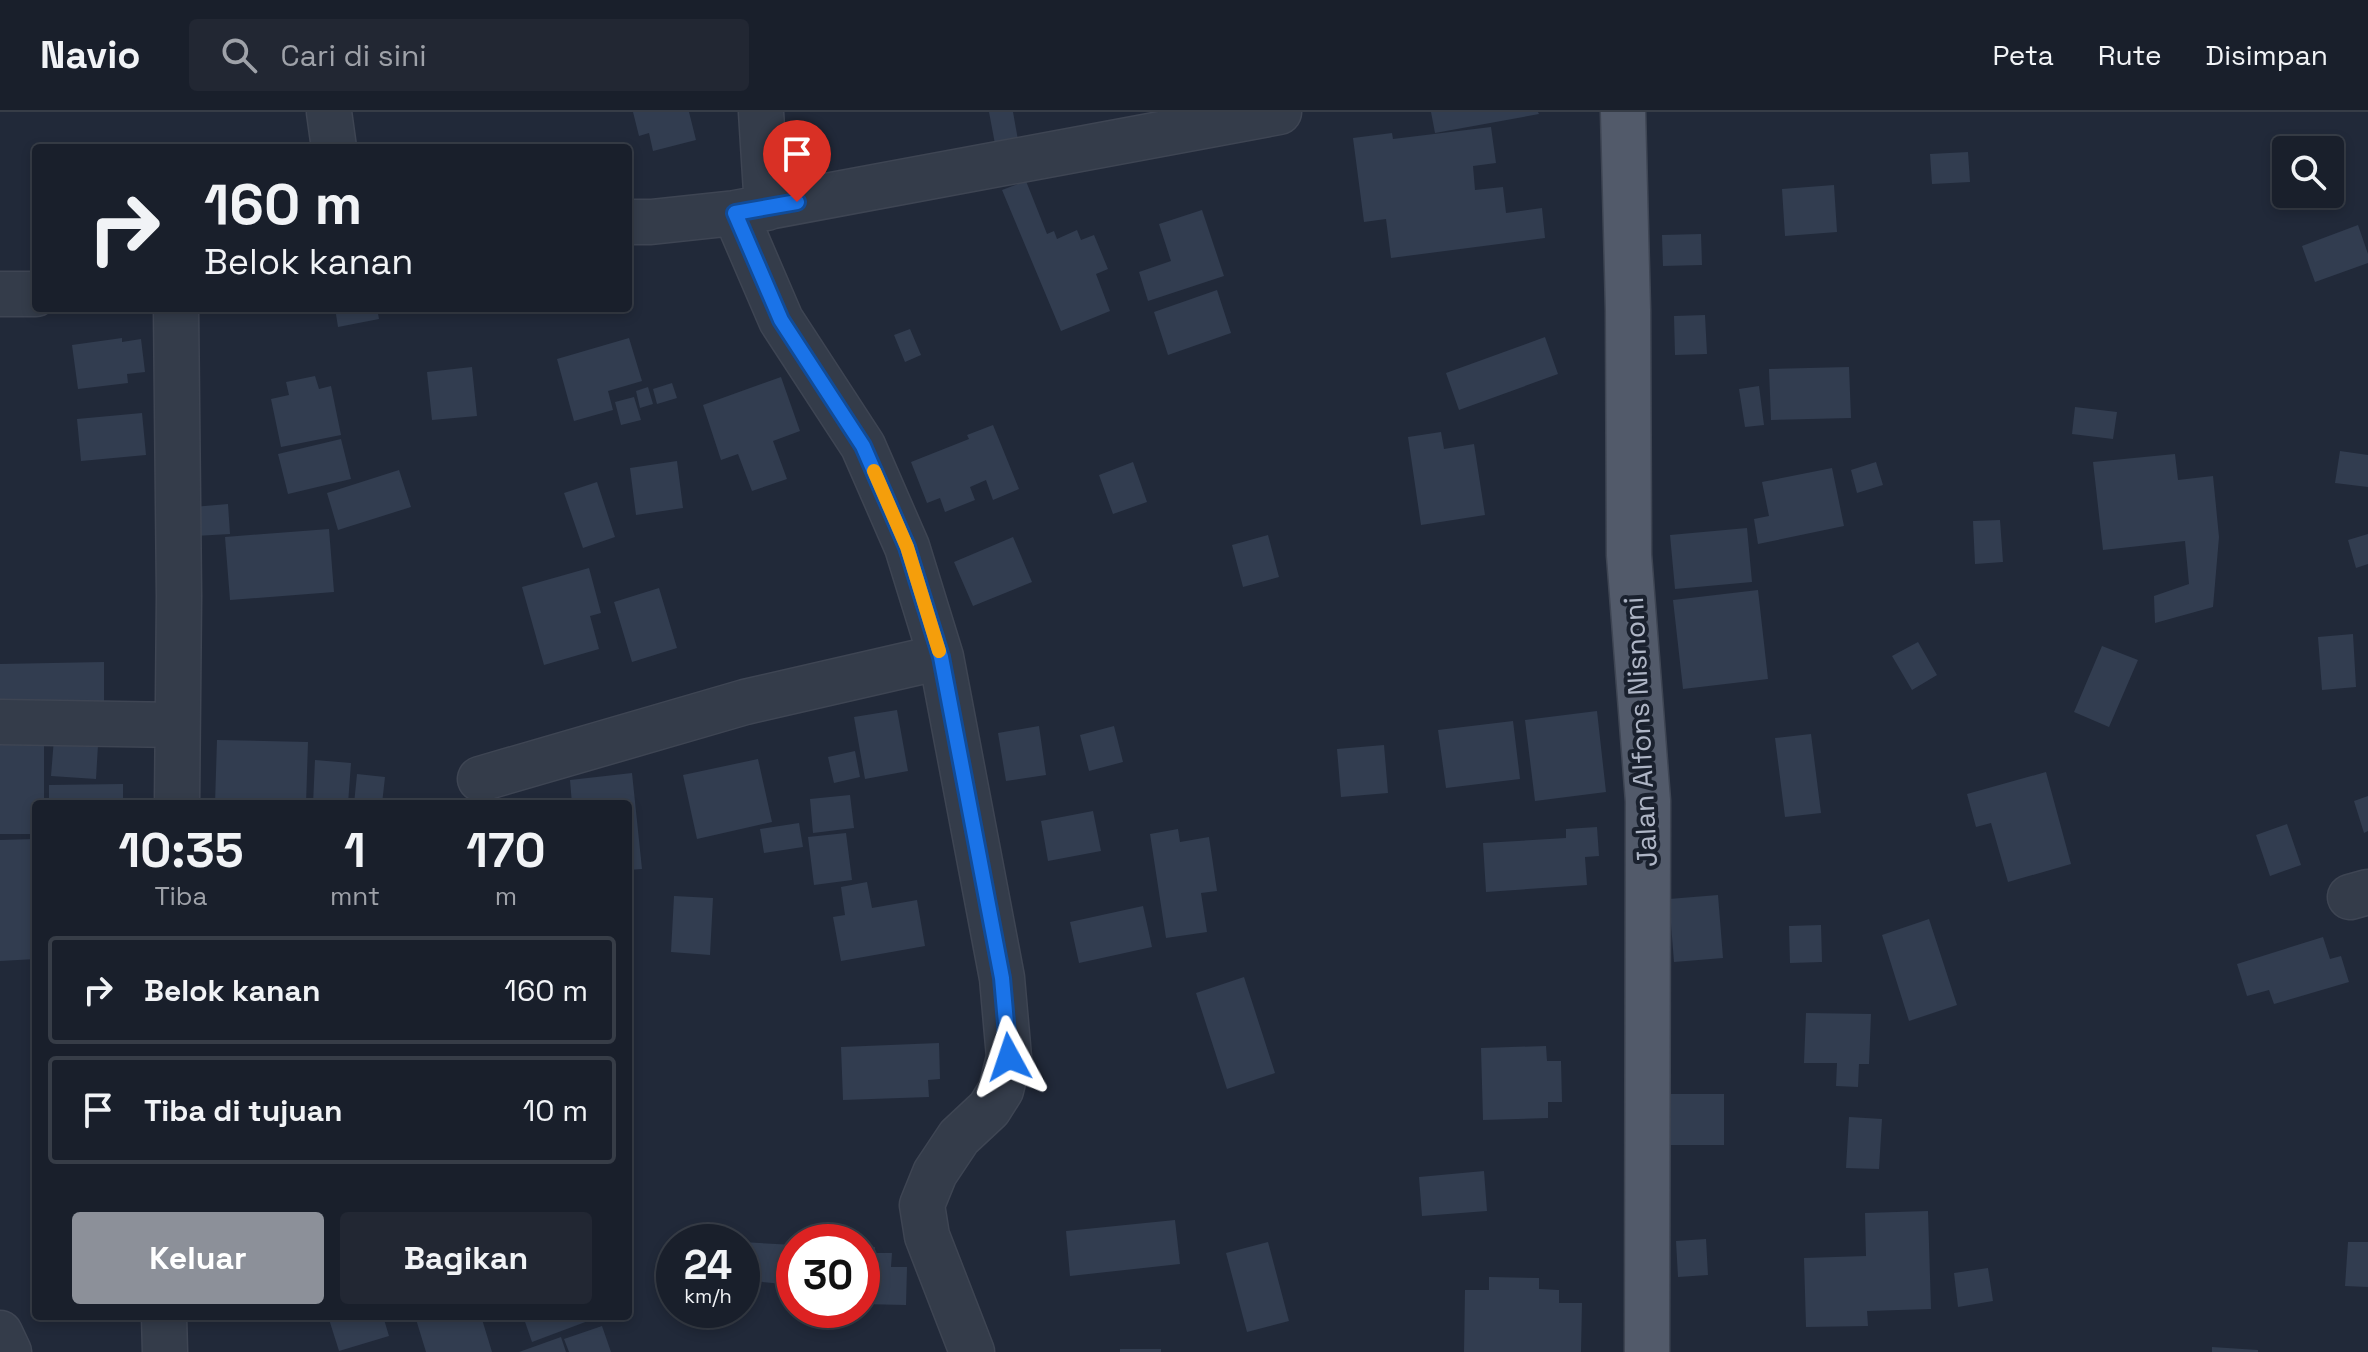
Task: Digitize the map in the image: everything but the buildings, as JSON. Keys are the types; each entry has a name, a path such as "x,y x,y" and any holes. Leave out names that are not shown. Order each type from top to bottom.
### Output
{"main road":[{"name":"Jalan Alfons Nisnoni","path":"1623,112 1629,555 1648,801 1647,1352"}],"street":[{"path":"329,112 333,144"},
{"path":"761,112 751,210 781,320 863,446 907,547 941,657 1002,978 1009,1057 1001,1090 989,1109 959,1137 935,1173 922,1205 927,1236 972,1352"},
{"path":"632,222 751,210 1279,112"},
{"path":"0,294 32,294"},
{"path":"176,312 179,596 177,800"},
{"path":"480,779 745,702 941,657"},
{"path":"0,722 177,725"},
{"path":"164,1320 165,1352"},
{"path":"0,1333 9,1352"}],"slow traffic":[{"path":"874,471 907,547 939,651"}],"route":[{"path":"797,202 735,213 781,320 863,446 907,547 941,657 1002,978 1009,1057"}]}
